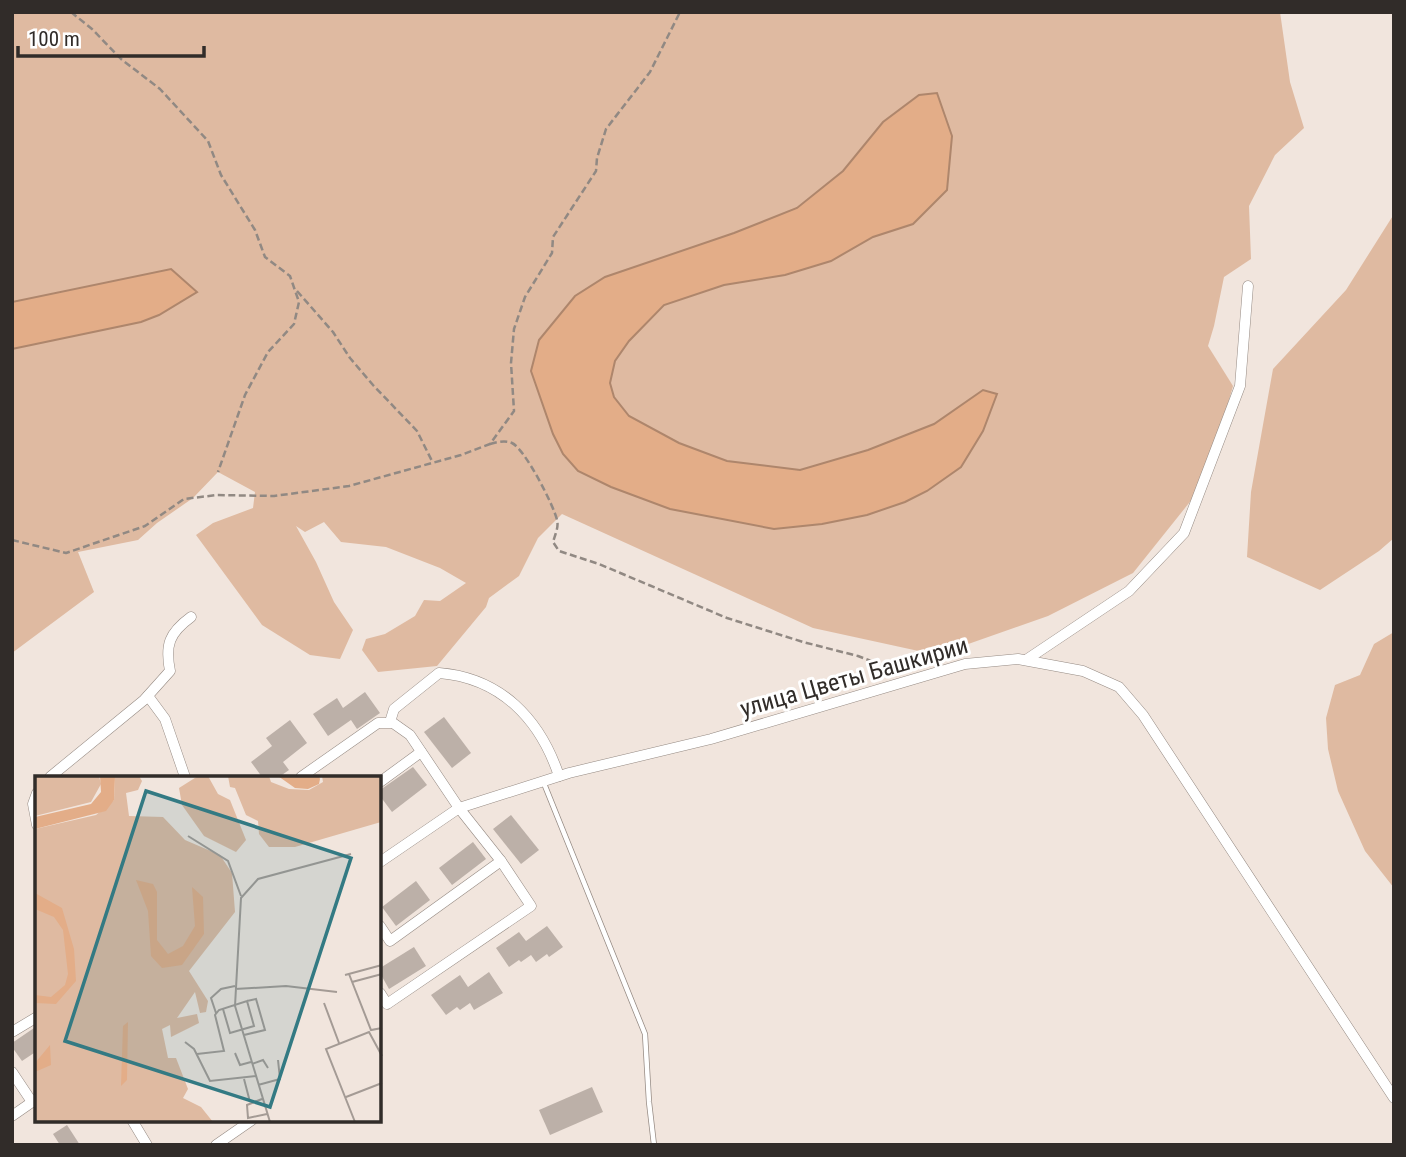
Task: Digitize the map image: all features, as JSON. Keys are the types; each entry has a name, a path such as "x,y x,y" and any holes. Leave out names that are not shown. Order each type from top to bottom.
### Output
{"street":[{"path":"1027,660 1129,591 1184,533 1240,386 1248,286"},
{"path":"51,776 148,696 170,671 167,657 170,638 178,626 191,617"},
{"name":"улица Цветы Башкирии","path":"382,861 459,808 559,776 711,739 965,664 1018,659 1083,671 1119,687 1143,715 1394,1098"},
{"path":"390,722 394,709 439,673 462,675 485,684 520,708 554,761 559,776"},
{"path":"148,696 165,719 185,776"},
{"path":"302,776 378,723 390,722 401,727 501,861 531,906 387,1004 382,996"},
{"path":"382,781 421,752"},
{"path":"382,929 390,941 501,861"},
{"path":"12,1032 35,1018"},
{"path":"12,1072 34,1100 12,1116"},
{"path":"133,1122 147,1145"},
{"path":"216,1145 249,1122"}],"lane":[{"path":"543,781 645,1034 654,1145"}],"path":[{"path":"71,12 121,59 160,89 208,141 221,175 255,230 265,257 290,276 299,302 294,324 268,352 245,395 218,472"},
{"path":"490,444 513,411 511,363 514,329 524,297 552,253 552,237 596,172 597,158 606,129 650,72 680,12"},
{"path":"294,288 333,332 373,386 417,431 433,463"},
{"path":"12,540 66,552 145,526 184,499 217,495 274,496 349,486 503,441 514,443 522,451 555,514 558,523 553,542 559,551 599,564 727,618 871,661 891,686"}],"shaded area":[{"path":"12,12 1280,12 1290,82 1304,128 1275,155 1249,206 1251,259 1224,277 1208,346 1233,386 1205,483 1133,573 1048,616 937,655 813,628 562,514 538,538 519,576 489,598 486,607 437,666 378,672 362,650 366,639 385,634 415,616 424,600 440,601 466,583 440,568 386,547 341,542 324,522 305,532 296,526 334,602 353,630 340,659 310,655 262,625 196,535 213,523 253,508 255,492 218,472 193,498 138,540 78,552 94,592 12,653"},
{"path":"937,93 952,136 947,190 913,224 873,237 831,261 785,275 724,285 664,305 629,341 615,361 610,383 614,397 629,416 679,443 727,461 800,470 868,450 934,424 983,390 997,394 983,431 961,467 927,491 867,515 822,524 774,529 670,509 611,487 578,471 563,454 553,434 531,371 539,340 575,296 605,277 734,233 797,208 843,171 883,122 919,95"},
{"path":"1394,214 1394,538 1320,590 1247,557 1251,492 1273,369 1346,290"},
{"path":"171,269 197,292 159,315 141,322 12,349 12,302"},
{"path":"1394,632 1394,888 1365,851 1338,791 1328,749 1326,718 1335,685 1360,675 1374,644"}],"building":[{"path":"365,692 380,713 357,729 351,720 328,736 313,714 337,698 343,708"},
{"path":"444,717 471,753 452,768 424,732"},
{"path":"290,720 307,743 283,762 289,770 280,776 261,776 251,762 272,746 266,738"},
{"path":"413,767 427,785 392,812 382,799 382,789"},
{"path":"511,815 539,850 521,864 493,829"},
{"path":"473,842 486,859 452,885 439,868"},
{"path":"416,881 430,900 396,926 382,907"},
{"path":"547,926 563,947 536,962 531,955 509,967 496,948 519,932 526,941"},
{"path":"414,947 426,966 389,989 382,977 382,967"},
{"path":"489,972 503,993 474,1010 470,1003 460,1010 457,1007 446,1015 431,995 460,975 468,987"},
{"path":"35,1027 35,1052 22,1061 12,1043"},
{"path":"592,1087 603,1112 550,1135 539,1110"},
{"path":"67,1125 80,1145 60,1145 53,1134"}]}
